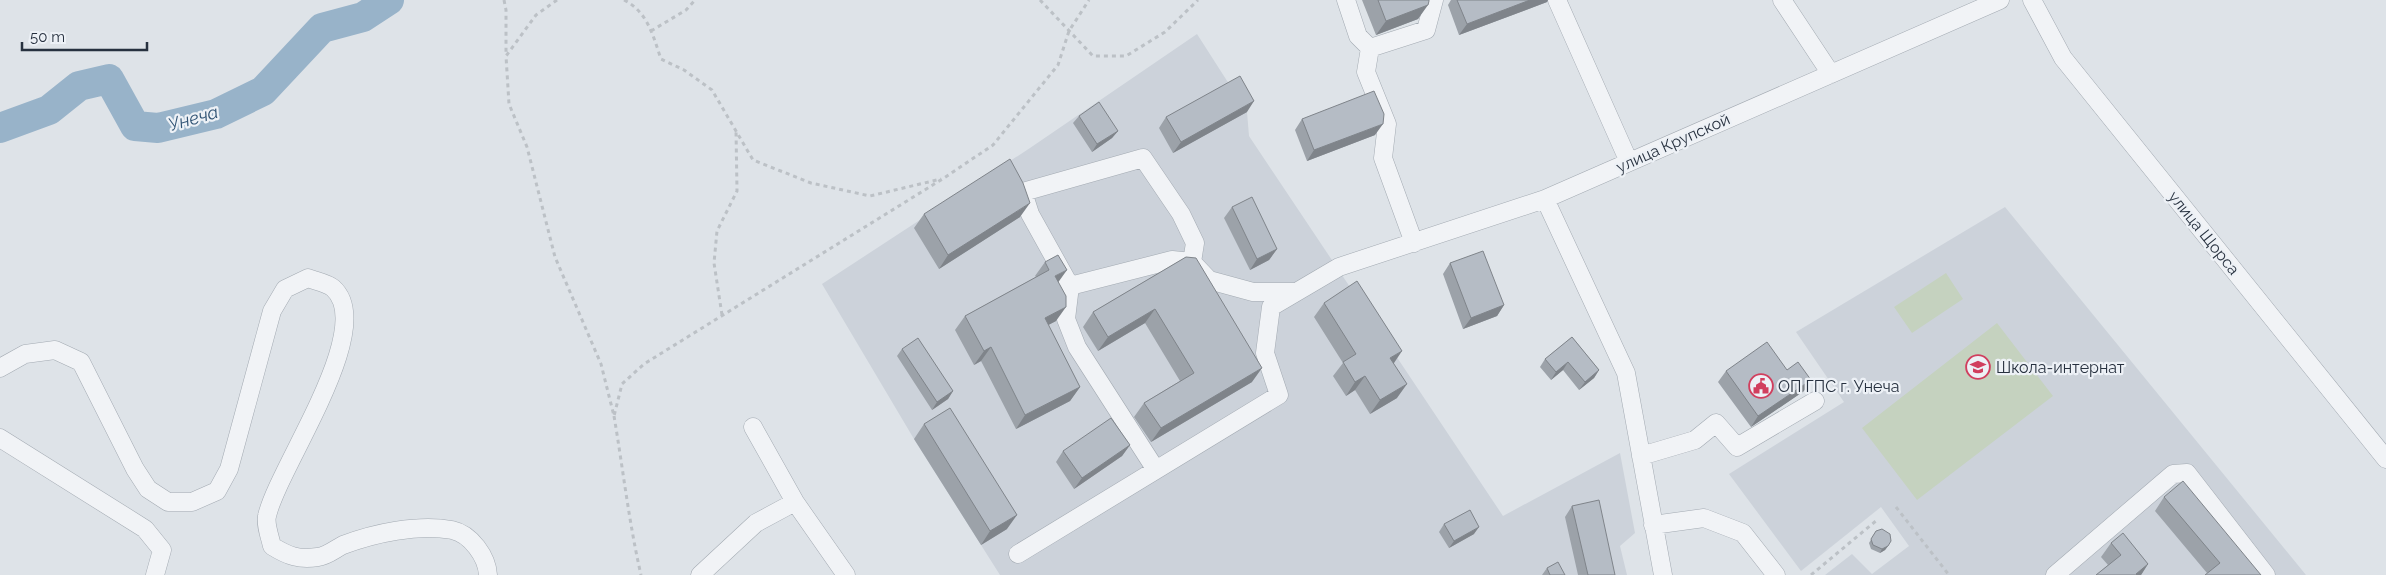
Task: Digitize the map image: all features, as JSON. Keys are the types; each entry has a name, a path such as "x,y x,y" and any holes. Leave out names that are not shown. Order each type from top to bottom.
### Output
{"street":[{"path":"1346,0 1358,36 1370,48"},
{"path":"1370,48 1426,30 1434,0"},
{"path":"1557,0 1629,162"},
{"path":"1782,0 1831,74"},
{"name":"улица Крупской","path":"1156,470 1279,395 1265,353 1271,307 1339,267 1414,244 1545,199 2000,0"},
{"name":"улица Щорса","path":"2032,0 2063,58 2386,459"},
{"path":"1370,48 1366,72 1387,124 1383,158 1414,244"},
{"path":"1018,554 1156,470 1077,347 1066,319 1070,286 1030,214 1023,192 1143,158 1181,214 1195,243 1192,262"},
{"path":"1545,199 1626,373 1663,575"},
{"path":"1070,286 1172,260 1192,262 1209,280 1253,292 1296,292"},
{"path":"0,368 25,354 55,350 81,362 135,469 148,489 168,502 192,502 217,491 229,469 272,311 285,290 308,278 332,287 345,307 345,330 338,360 278,486 266,518 272,546 290,557 320,557 341,546 376,535 422,529 454,530 476,545 487,567 488,575"},
{"path":"1641,456 1695,440 1716,423 1737,447 1815,401"},
{"path":"753,427 795,502 846,575"},
{"path":"0,438 145,529 162,550 155,575"},
{"path":"2055,575 2173,474 2187,473 2266,575"},
{"path":"700,575 756,523 795,502"},
{"path":"1653,525 1704,518 1743,533 1776,575"}],"path":[{"path":"504,0 506,10 509,104 527,147 556,256 601,364 614,416 632,534 642,575"},
{"path":"506,56 536,16 557,0"},
{"path":"624,0 631,3 647,19 661,59 684,70 712,90 753,160 811,183 870,196 944,178"},
{"path":"651,31 686,10 695,0"},
{"path":"1040,0 1093,56 1126,56 1165,32 1198,0"},
{"path":"614,416 622,384 644,364 944,178 993,145 1058,65 1069,31 1089,0"},
{"path":"722,316 714,263 717,231 737,190 736,129"},
{"path":"1896,507 1949,575"},
{"path":"1811,575 1877,520"}],"shaded area":[{"path":"1197,34 1247,112 1249,136 1503,516 1620,453 1635,533 1620,546 1627,575 1000,575 914,439 822,284 1030,148"},
{"name":"Школа-интернат","path":"2005,207 2306,575 1825,575 1852,554 1872,574 1909,546 1881,507 1801,571 1729,474 1844,402 1796,332"}],"green space":[{"path":"1946,273 1963,299 1912,333 1894,307"},
{"path":"1997,323 2053,396 1917,500 1862,428"}],"building":[{"path":"1378,0 1429,1 1428,5 1386,21"},
{"path":"1457,0 1530,0 1467,24"},
{"path":"1240,76 1254,101 1181,142 1166,117"},
{"path":"1374,91 1384,114 1383,124 1314,150 1302,119"},
{"path":"1099,102 1118,131 1097,144 1079,116"},
{"path":"1010,159 1023,183 1030,203 948,255 924,214"},
{"path":"1252,197 1277,249 1257,259 1232,207"},
{"path":"1483,251 1504,305 1471,318 1450,263"},
{"path":"1058,255 1067,270 1055,276 1066,296 1066,307 1045,318 1080,387 1025,415 991,347 984,351 965,316 1049,270 1045,262"},
{"path":"1186,257 1196,258 1262,368 1161,428 1144,403 1194,373 1155,309 1108,337 1093,312"},
{"path":"1357,281 1402,351 1390,358 1407,384 1380,400 1365,376 1355,382 1343,362 1356,354 1324,303"},
{"path":"1572,337 1599,370 1585,382 1568,362 1556,372 1545,359"},
{"path":"918,338 953,391 937,402 902,349"},
{"name":"ОП ГПС г. Унеча","path":"1767,342 1787,370 1798,362 1811,380 1758,416 1726,371"},
{"path":"950,408 1017,515 990,531 924,424"},
{"path":"1111,418 1130,445 1082,478 1063,451"},
{"path":"2183,481 2261,575 2205,575 2220,563 2164,497"},
{"path":"1599,500 1615,575 1588,575 1572,506"},
{"path":"1470,510 1479,527 1454,541 1444,524"},
{"path":"1882,529 1890,534 1891,541 1888,546 1882,549 1873,545 1871,539 1876,531"},
{"path":"2123,533 2148,564 2137,575 2096,575 2121,555 2111,543"},
{"path":"1558,562 1565,575 1550,575 1547,568"}],"waterway":[{"name":"Унеча","path":"0,128 49,110 79,86 109,79 135,126 158,128 216,114 263,91 322,28 363,17 389,0"}],"place":[{"name":"Школа-интернат","path":"1978,367"},
{"name":"ОП ГПС г. Унеча","path":"1761,386"}]}
